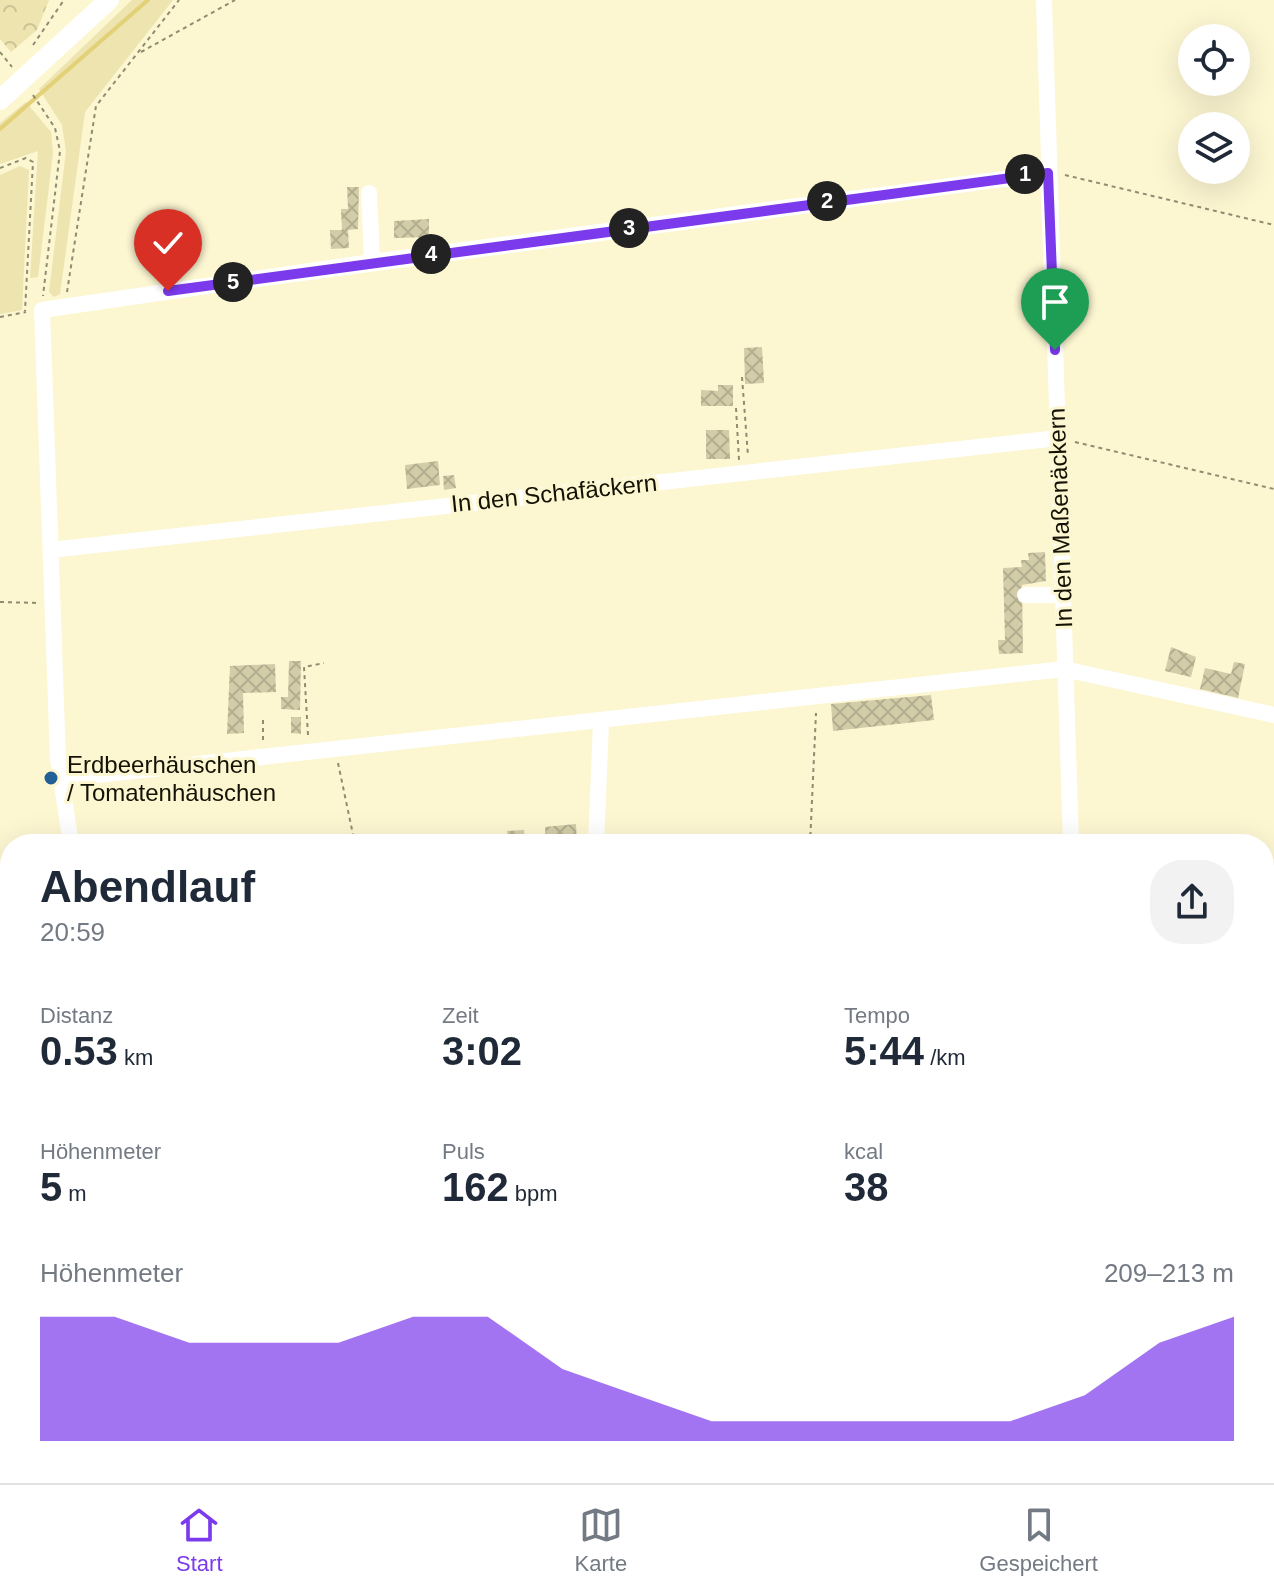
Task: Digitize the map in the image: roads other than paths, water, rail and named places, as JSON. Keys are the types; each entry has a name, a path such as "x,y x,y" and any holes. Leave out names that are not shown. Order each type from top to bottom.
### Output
{"main road":[{"path":"0,100 109,0"}],"street":[{"name":"In den Maßenäckern","path":"1044,0 1071,834"},
{"path":"69,834 61,779 42,310 372,262 1048,173"},
{"path":"369,193 372,262"},
{"name":"In den Schafäckern","path":"51,550 1058,438"},
{"path":"1025,595 1063,595"},
{"path":"61,779 1064,669 1274,715"},
{"path":"596,834 601,722"}],"waterway":[{"path":"0,129 148,0"}],"place":[{"name":"Erdbeerhäuschen / Tomatenhäuschen","path":"51,778"}]}
